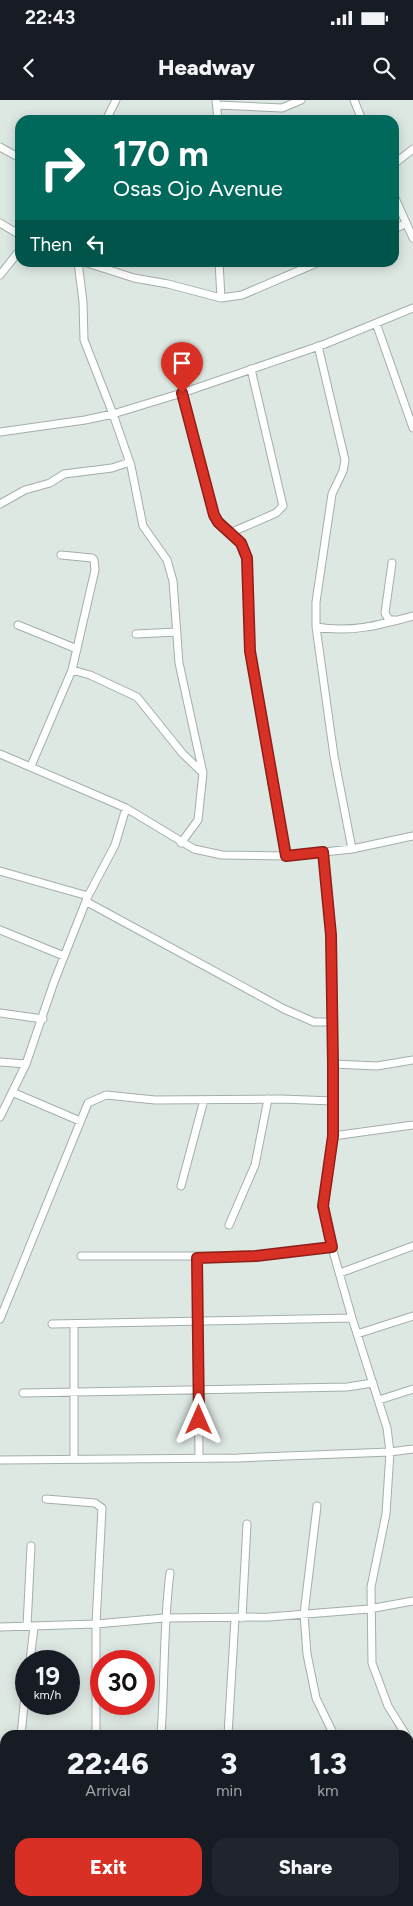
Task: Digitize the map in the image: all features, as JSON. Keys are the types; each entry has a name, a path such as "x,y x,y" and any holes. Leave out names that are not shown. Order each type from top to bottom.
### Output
{"street":[{"path":"108,115 116,100"},
{"path":"217,115 216,102 282,108 301,100"},
{"path":"356,101 360,115"},
{"path":"0,147 15,155"},
{"path":"399,160 413,149"},
{"path":"399,209 413,238"},
{"path":"0,223 15,232"},
{"path":"399,227 405,224"},
{"path":"0,275 15,256"},
{"path":"79,267 83,302 84,340 130,462 143,526 167,560 173,581 179,663 204,773 198,820 181,843"},
{"path":"100,267 134,278 168,284 221,298 242,295 307,267"},
{"path":"219,267 221,298"},
{"path":"0,432 86,420 113,414 182,393 318,346 413,308"},
{"path":"376,323 413,428"},
{"path":"318,346 344,460 344,471 332,494 316,602 316,627 334,756 352,848"},
{"path":"230,533 276,513 283,506 251,369"},
{"path":"182,393 214,515 218,522 241,543 247,558 250,651 286,856"},
{"path":"0,504 25,490 50,483 64,474 112,468 130,462"},
{"path":"31,766 72,670 92,585 95,564 92,558 61,555"},
{"path":"392,563 385,613 389,620 401,620"},
{"path":"316,627 329,629 374,628 413,616"},
{"path":"18,625 77,649"},
{"path":"136,634 177,632"},
{"path":"72,670 90,675 137,697 183,754 204,773"},
{"path":"0,754 126,808 181,843 194,849 222,854 286,856 352,848 413,836"},
{"path":"0,1118 26,1064 64,956 88,899 115,845 126,808"},
{"path":"323,852 331,935 333,1022 333,1136 323,1206 332,1247 352,1318 387,1428 390,1452 386,1514 371,1588 369,1609 372,1663 376,1678 388,1706 403,1730"},
{"path":"0,871 88,899 284,1009 314,1022 333,1022"},
{"path":"0,930 64,956"},
{"path":"0,1013 43,1019"},
{"path":"333,1064 377,1066 413,1060"},
{"path":"0,1062 26,1064"},
{"path":"12,1092 80,1121"},
{"path":"0,1319 88,1103 106,1095 155,1100 268,1099 333,1101"},
{"path":"230,1225 255,1165 268,1099"},
{"path":"181,1186 204,1100"},
{"path":"333,1136 413,1124"},
{"path":"340,1273 413,1246"},
{"path":"81,1256 197,1258 256,1256 332,1247"},
{"path":"197,1258 199,1457"},
{"path":"357,1334 413,1316"},
{"path":"52,1324 352,1318"},
{"path":"74,1324 74,1458"},
{"path":"23,1392 74,1393 347,1387 372,1383"},
{"path":"379,1400 413,1388"},
{"path":"0,1460 238,1458 390,1452 413,1449"},
{"path":"46,1498 95,1503 102,1508 96,1624 96,1730"},
{"path":"318,1506 304,1614 307,1654 316,1698 332,1730"},
{"path":"228,1730 247,1524"},
{"path":"30,1650 31,1546"},
{"path":"161,1730 164,1699 164,1618 170,1573"},
{"path":"0,1627 96,1624 164,1618 239,1618 304,1614 369,1609 413,1601"},
{"path":"22,1730 23,1715"}],"route":[{"path":"182,393 214,515 218,522 241,543 247,558 250,651 263,737 286,856 323,852 331,935 333,1022 333,1136 323,1206 332,1247 256,1256 197,1258 199,1420"}]}
